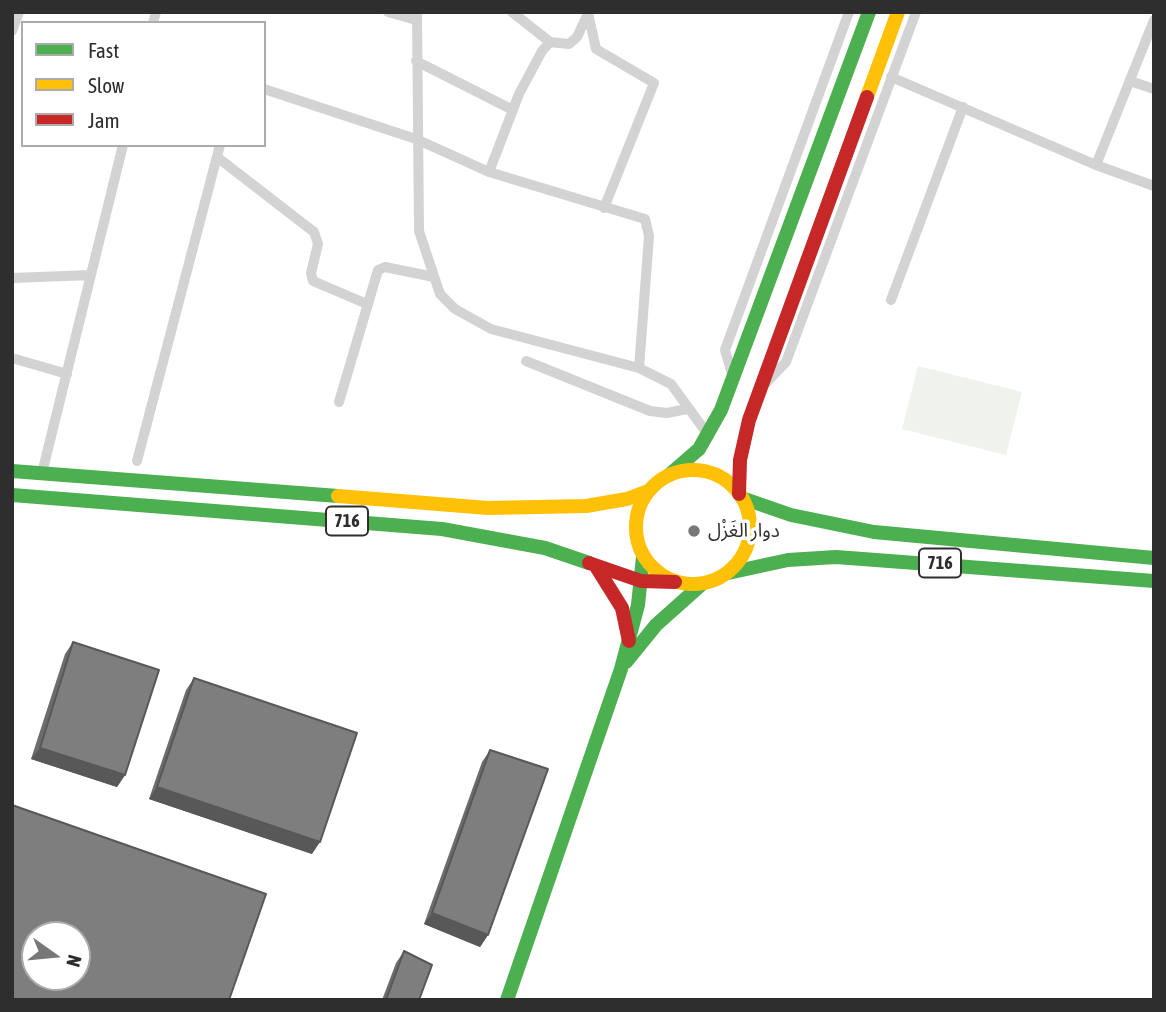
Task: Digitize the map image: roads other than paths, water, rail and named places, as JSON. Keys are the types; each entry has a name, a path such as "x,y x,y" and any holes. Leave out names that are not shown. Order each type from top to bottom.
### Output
{"main road":[{"path":"669,475 686,463 709,436 733,381 869,12"},
{"path":"728,573 738,563 749,538 750,524 741,496 744,441 759,391 898,12"},
{"name":"716","path":"12,471 488,509 586,506 627,499 648,492 669,475 696,470 723,478 741,496 791,515 863,530 1154,558"},
{"name":"716","path":"643,557 635,531 636,517 648,492"},
{"name":"716","path":"12,495 442,529 513,540 641,581 702,584 728,573 788,560 836,557 1154,581"},
{"path":"506,1000 621,668 641,581 643,557"},
{"path":"643,557 662,577 675,582"},
{"path":"595,566 606,578 622,608 629,640"},
{"path":"621,668 656,625 702,584"}],"street":[{"path":"12,31 19,12"},
{"path":"388,12 416,16 419,231 440,294 474,322 639,368 671,384 709,436"},
{"path":"512,12 550,42 569,44 577,37 588,13"},
{"path":"733,381 726,350 849,12"},
{"path":"759,391 786,362 916,12"},
{"path":"588,13 596,48 654,83 604,208"},
{"path":"1096,165 1154,20"},
{"path":"489,172 534,65 550,42"},
{"path":"416,61 513,110"},
{"path":"891,77 1096,165 1154,186"},
{"path":"1130,81 1154,89"},
{"path":"266,90 416,139 489,172 645,219 648,226 639,368"},
{"path":"891,300 963,107"},
{"path":"42,473 123,147"},
{"path":"137,461 220,147"},
{"path":"217,157 314,232 318,240 311,273 313,281 366,304"},
{"path":"339,401 375,274 381,268 434,277"},
{"path":"12,278 91,275"},
{"path":"12,358 66,374"},
{"path":"526,361 650,411 667,414 687,409"}],"place":[{"name":"دوار الغَزْل","path":"694,531"}]}
